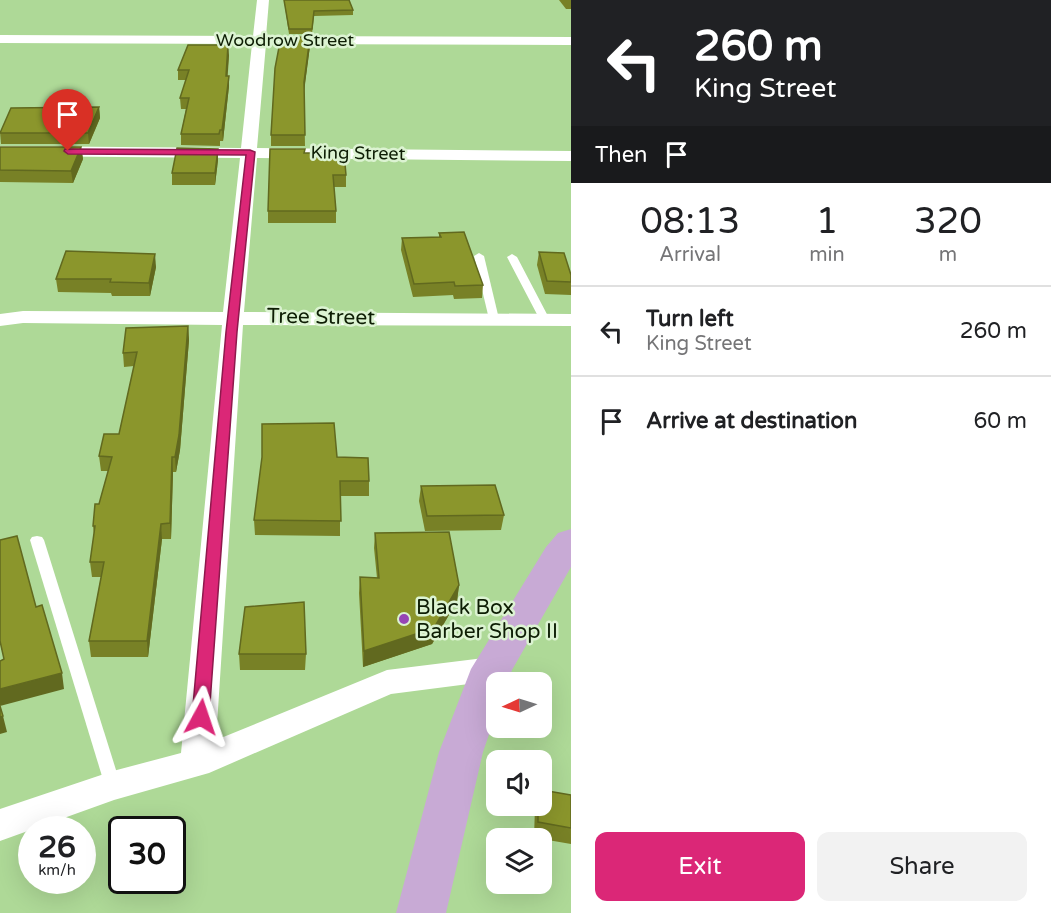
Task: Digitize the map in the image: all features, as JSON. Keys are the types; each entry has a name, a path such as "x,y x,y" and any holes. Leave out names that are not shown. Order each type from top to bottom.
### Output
{"main road":[{"path":"421,913 461,752 492,669 559,556 571,541"}],"street":[{"path":"197,763 233,316 263,0"},
{"name":"Woodrow Street","path":"0,39 571,41"},
{"name":"King Street","path":"0,151 571,156"},
{"name":"Tree Street","path":"0,320 23,317 233,316 571,320"},
{"path":"0,825 114,786 197,763 387,682 492,669"}],"lane":[{"path":"479,256 494,320"},
{"path":"512,257 545,320"},
{"path":"37,540 114,786"}],"building":[{"path":"284,0 349,0 353,10 314,11 312,29 289,29"},
{"path":"290,37 310,37 304,82 305,135 271,135 275,68 280,42 291,42"},
{"path":"188,45 228,45 226,76 229,76 222,130 219,134 181,134 189,98 180,98 189,70 178,70"},
{"path":"99,107 88,133 0,133 11,108"},
{"path":"0,147 81,147 71,171 0,170"},
{"path":"177,148 218,149 215,173 172,173"},
{"path":"270,149 305,149 304,153 344,153 346,175 333,175 336,211 268,211"},
{"path":"464,232 483,285 455,286 454,282 414,284 402,238 441,237 439,233"},
{"path":"66,251 155,254 149,283 110,282 111,279 56,279"},
{"path":"539,252 564,253 571,282 547,281"},
{"path":"188,326 179,435 175,457 172,457 170,523 161,524 147,641 89,641 104,562 90,562 95,526 93,526 95,504 99,504 112,457 99,456 104,434 119,434 137,352 123,353 126,328"},
{"path":"334,423 337,457 368,458 369,481 340,481 341,521 254,520 262,457 262,424"},
{"path":"495,485 504,515 427,516 421,486"},
{"path":"449,532 459,585 434,628 364,651 360,577 379,578 375,533"},
{"path":"17,536 36,607 42,605 62,673 0,689 0,661 4,659 0,641 0,540"},
{"path":"304,602 306,654 239,654 245,607"},
{"path":"552,792 571,795 571,828 538,822 538,816 552,816"}],"place":[{"name":"Black Box Barber Shop II","path":"404,619"}],"route":[{"path":"68,151 250,152 231,332 201,717"}]}
